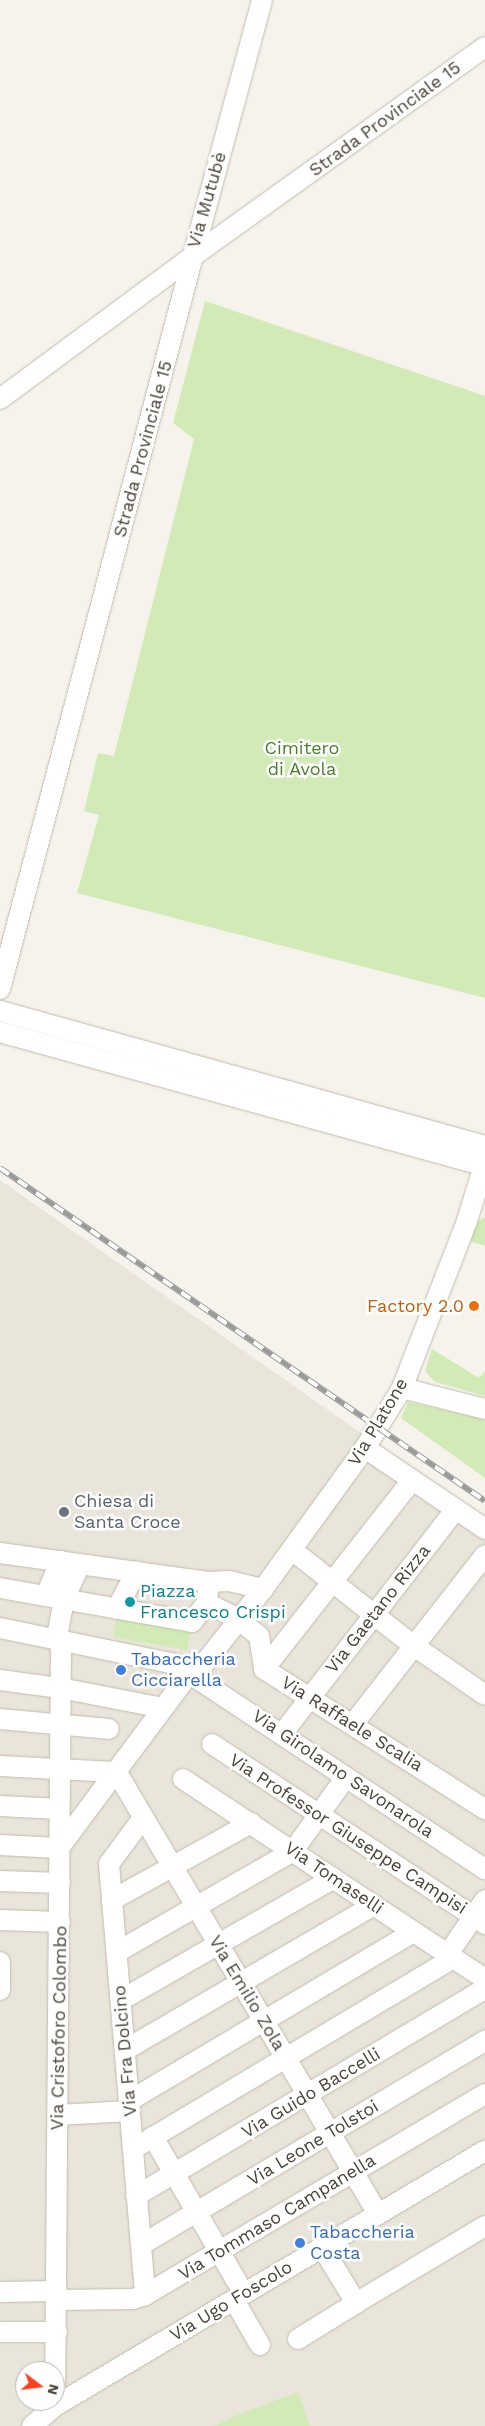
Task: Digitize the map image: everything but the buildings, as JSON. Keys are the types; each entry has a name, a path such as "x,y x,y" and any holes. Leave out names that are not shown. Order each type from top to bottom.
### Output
{"street":[{"name":"Via Mutubè","path":"0,399 193,256 262,0"},
{"name":"Strada Provinciale 15","path":"0,989 193,256 485,47"},
{"path":"0,1011 485,1146"},
{"path":"0,1032 484,1173"},
{"name":"Via Platone","path":"59,1848 163,1708 241,1621 365,1448 402,1388 484,1173"},
{"path":"466,1221 485,1209"},
{"path":"402,1388 485,1409"},
{"path":"365,1448 485,1528"},
{"path":"264,1669 412,1480"},
{"name":"Via Gaetano Rizza","path":"282,1734 456,1509"},
{"path":"292,1550 375,1613 414,1646 485,1695"},
{"path":"0,1553 208,1582 229,1581 266,1584"},
{"path":"353,1724 485,1555"},
{"name":"Via Cristoforo Colombo","path":"57,2361 60,1645 55,1598 70,1563"},
{"path":"117,1609 136,1572"},
{"path":"0,1588 192,1622 207,1603 208,1582"},
{"name":"Via Raffaele Scalia","path":"207,1603 241,1621 259,1636 264,1669 485,1809"},
{"name":"Via Girolamo Savonarola","path":"0,1628 60,1645 175,1664 191,1677 282,1734 485,1869"},
{"path":"0,1680 60,1688 163,1708"},
{"path":"0,1718 109,1729"},
{"name":"Via Professor Giuseppe Campisi","path":"212,1744 479,1920"},
{"path":"0,1766 115,1771"},
{"name":"Via Emilio Zola","path":"115,1771 378,2214"},
{"path":"117,1952 293,1851 346,1776"},
{"name":"Via Tomaselli","path":"183,1779 485,1979"},
{"path":"0,1806 59,1809"},
{"name":"Via Fra Dolcino","path":"143,1818 109,1864 145,2295"},
{"path":"112,1900 251,1823"},
{"path":"0,1845 59,1848"},
{"path":"121,2000 334,1878"},
{"path":"0,1881 60,1883"},
{"path":"133,2149 286,2058 451,1956 479,1920 485,1900"},
{"path":"125,2050 374,1905"},
{"path":"0,1920 60,1922"},
{"path":"58,2115 129,2106 264,2021 414,1932"},
{"path":"0,1962 1,1990"},
{"name":"Via Guido Baccelli","path":"136,2196 485,1989"},
{"name":"Via Leone Tolstoi","path":"141,2245 485,2041"},
{"name":"Via Tommaso Campanella","path":"0,2292 133,2299 145,2295 218,2250 485,2094"},
{"path":"153,2138 218,2250 260,2345"},
{"name":"Via Ugo Foscolo","path":"65,2401 485,2151"},
{"path":"298,2339 485,2226"},
{"path":"322,2247 356,2303"},
{"path":"0,2332 57,2332"},
{"name":"Via Ugo Foscolo","path":"32,2426 50,2411"}],"shaded area":[{"path":"0,1180 358,1431 485,1516 485,2426 0,2426"}],"green space":[{"name":"Cimitero di Avola","path":"205,301 485,396 485,998 77,893 99,815 84,811 98,753 114,756 194,439 173,423"},
{"path":"485,1217 485,1246 466,1240 473,1224"},
{"path":"432,1349 479,1378 485,1371 485,1396 435,1382 425,1371"},
{"path":"408,1402 485,1419 485,1478 401,1418"},
{"path":"117,1615 191,1628 187,1650 113,1637"},
{"path":"298,2392 310,2426 214,2426 235,2416"}],"tunnel":[{"path":"0,1021 60,1039"}],"railway":[{"path":"0,1168 485,1501"}],"place":[{"name":"Factory 2.0","path":"474,1306"},
{"name":"Chiesa di Santa Croce","path":"64,1512"},
{"name":"Piazza Francesco Crispi","path":"130,1602"},
{"name":"Tabaccheria Cicciarella","path":"121,1670"},
{"name":"Tabaccheria Costa","path":"300,2243"}]}
